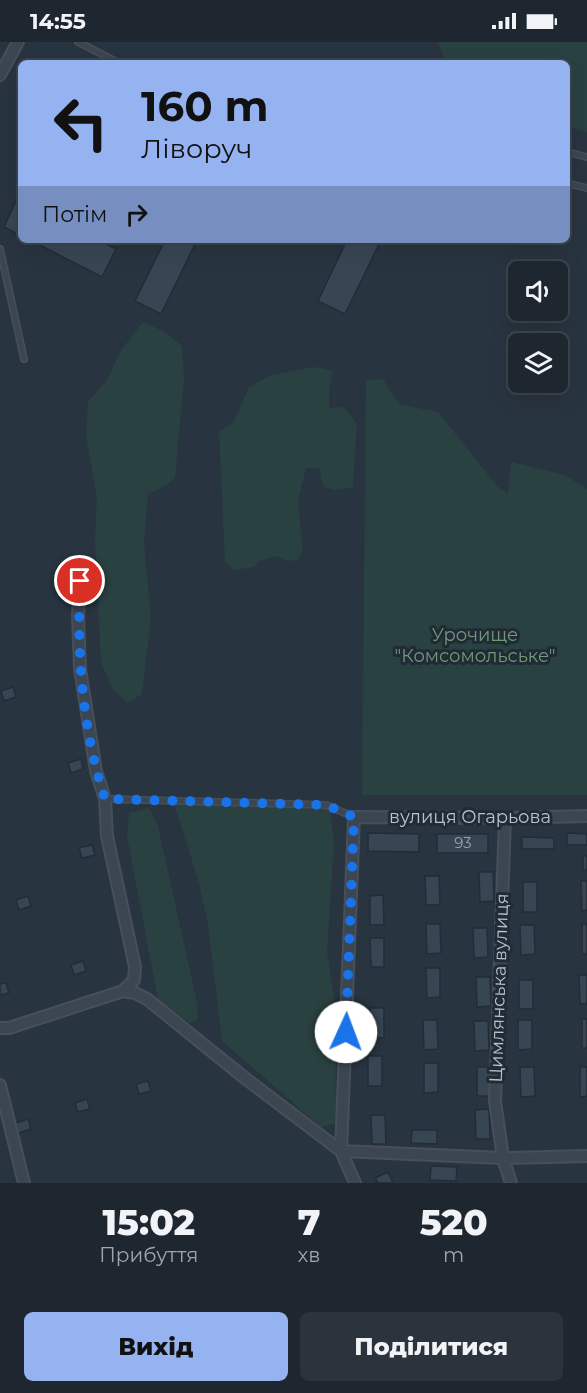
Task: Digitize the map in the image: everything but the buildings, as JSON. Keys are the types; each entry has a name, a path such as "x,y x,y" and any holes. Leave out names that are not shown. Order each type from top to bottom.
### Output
{"street":[{"path":"0,75 18,42"},
{"path":"0,1028 9,1028 123,991 134,980 135,967 107,836 105,799 96,771 80,669 78,616 81,563"},
{"name":"вулиця Огарьова","path":"354,817 587,816"},
{"path":"354,817 341,1151 355,1183"},
{"name":"Цимлянська вулиця","path":"505,818 495,1101 503,1158 511,1183"},
{"path":"123,991 135,993 147,999 246,1079 341,1151 503,1158 587,1156"},
{"path":"0,1086 24,1183"}],"lane":[{"path":"78,42 113,60"},
{"path":"570,153 587,157"},
{"path":"570,184 587,188"},
{"path":"0,249 24,359"},
{"path":"105,799 326,805 354,817"}],"green space":[{"path":"438,42 587,42 587,132 570,128 570,60 445,60"},
{"path":"143,322 163,331 182,346 184,378 175,478 164,487 148,494 144,543 151,617 142,694 128,703 113,690 101,662 95,538 97,498 86,437 88,402 107,380 121,350"},
{"path":"314,367 333,371 329,408 344,407 357,424 353,487 334,490 324,487 320,468 306,468 298,500 303,551 297,560 288,561 277,556 259,561 254,567 234,570 225,562 219,432 233,423 249,387 271,375"},
{"name":"Урочище \"Комсомольське\"","path":"383,379 399,404 438,412 497,486 508,494 511,462 565,475 587,489 587,795 362,795 366,380"},
{"path":"173,800 330,808 334,842 327,952 335,1004 336,1123 321,1127 222,1041 208,925 199,883"},
{"path":"149,808 158,826 197,1002 197,1020 189,1023 158,1000 127,836 129,813"}],"route":[{"path":"80,581 78,616 80,669 96,771 105,799 326,805 354,817 346,1032"}]}
